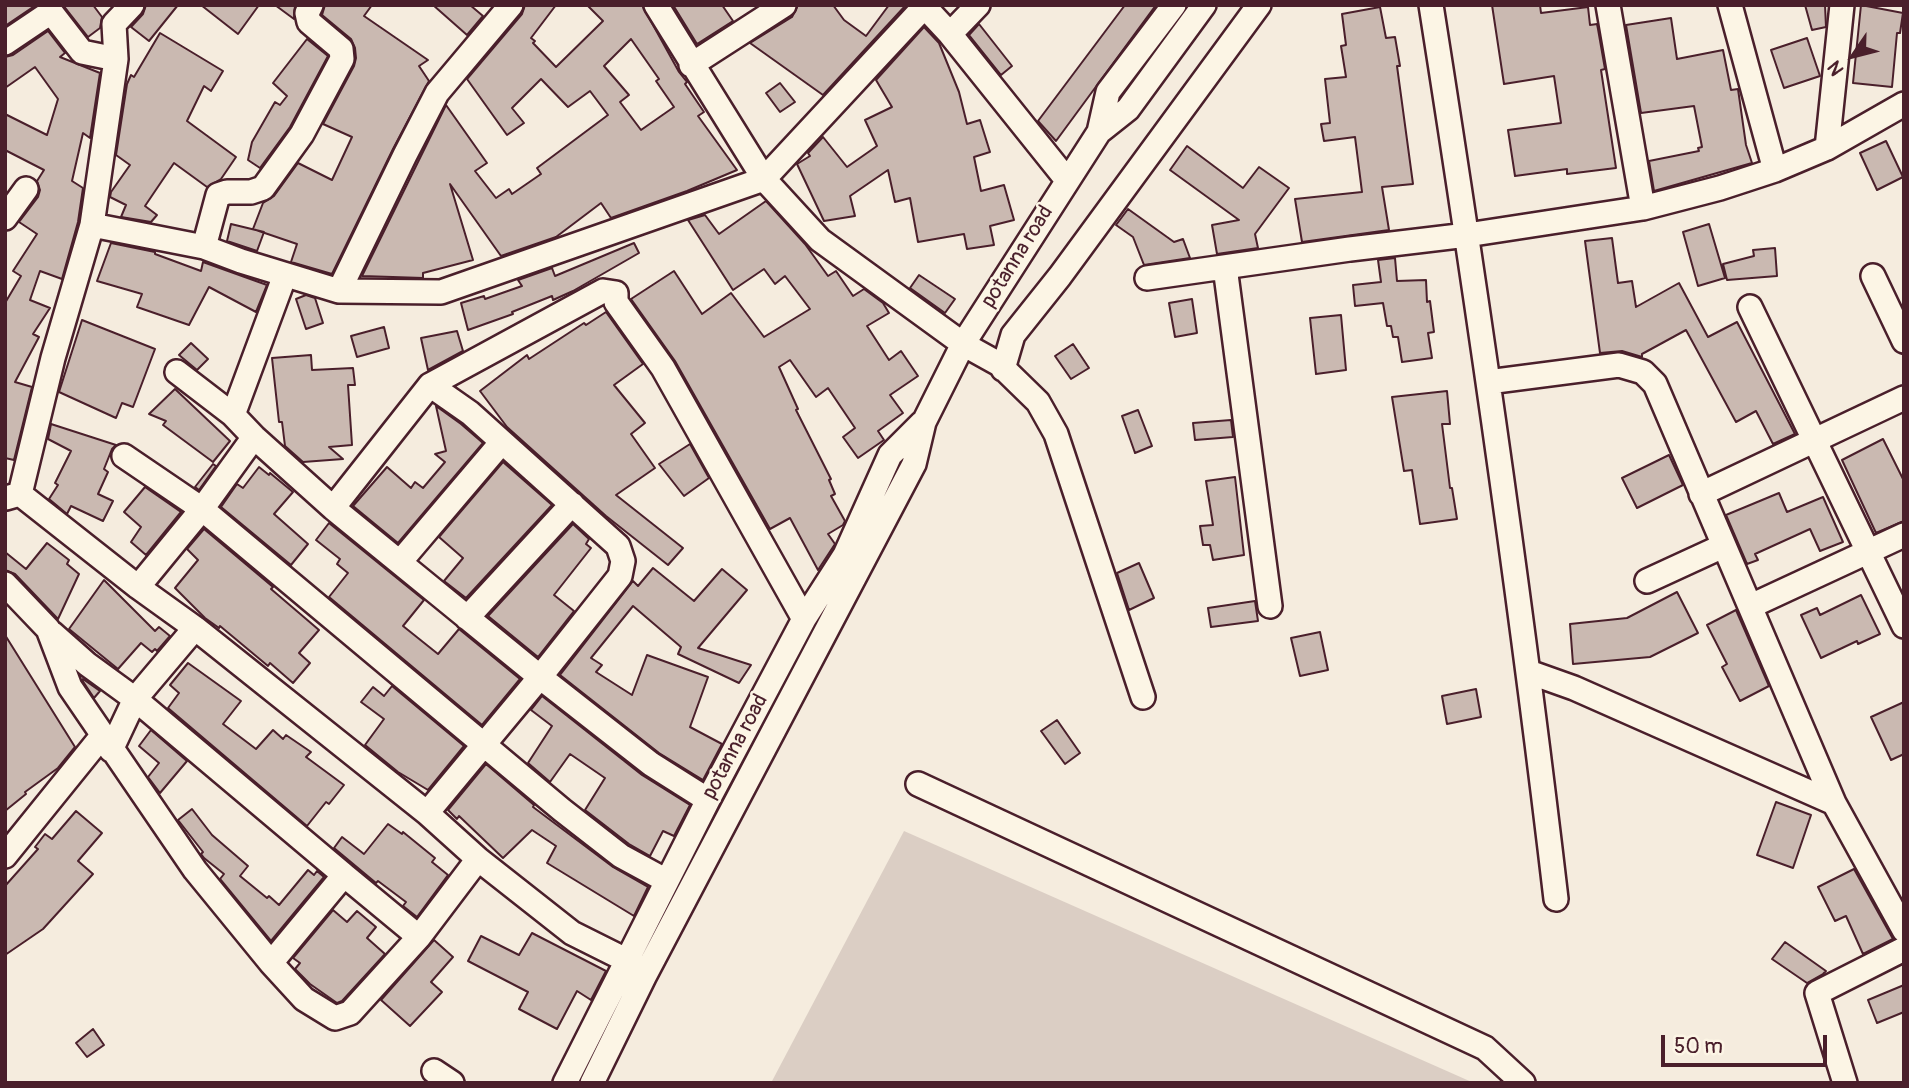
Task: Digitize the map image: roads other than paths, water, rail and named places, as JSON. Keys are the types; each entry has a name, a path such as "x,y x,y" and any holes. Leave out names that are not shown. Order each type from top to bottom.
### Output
{"street":[{"path":"132,5 114,24 116,59 92,225 12,496 195,628 572,933 626,960"},
{"path":"204,247 218,195 227,192 251,192 263,188 302,134 342,59 341,49 307,18 307,10 311,5"},
{"path":"339,291 438,93 511,5"},
{"path":"656,5 764,179 820,240 963,344 996,362 1038,402 1056,434 1143,697"},
{"path":"691,65 785,5"},
{"path":"950,34 978,5"},
{"name":"potanna road","path":"1099,132 1108,92 1174,5"},
{"name":"potanna road","path":"592,1083 644,976 914,464 924,422 963,344 1099,132 1128,109 1204,5"},
{"path":"996,362 1013,335 1060,276 1259,5"},
{"path":"1431,5 1467,235 1529,672 1556,899"},
{"path":"1608,5 1643,208"},
{"path":"1730,5 1775,170"},
{"path":"1828,148 1842,5"},
{"path":"92,225 204,247 339,291 440,292 764,179 923,6 950,34 1068,180"},
{"path":"5,43 51,12 82,52 116,59"},
{"path":"1147,278 1467,235 1643,208 1775,170 1828,148 1904,104"},
{"path":"5,218 26,189"},
{"path":"1225,267 1270,606"},
{"path":"233,415 285,275"},
{"path":"1873,276 1904,341"},
{"path":"333,508 430,385 603,291 616,293 616,302 663,368 804,619"},
{"path":"1750,307 1904,626"},
{"path":"1488,382 1619,365 1643,372 1655,384 1834,803 1904,930"},
{"path":"177,372 233,415 333,508 540,677 651,764 708,800"},
{"path":"427,813 620,576 623,561 618,546 572,504 470,413 430,385"},
{"path":"1701,494 1904,398"},
{"name":"potanna road","path":"565,1083 708,800 804,619 845,555 891,455 924,422"},
{"path":"138,587 202,509 254,437"},
{"path":"400,562 501,443"},
{"path":"124,456 202,509 484,746 621,856 667,881"},
{"path":"467,618 572,504"},
{"path":"1751,606 1904,536"},
{"path":"1647,581 1723,546"},
{"path":"5,584 86,664 135,699 419,937"},
{"path":"5,856 83,759 103,742 135,699 195,628"},
{"path":"48,629 70,687 103,742 195,870 304,999 335,1018 351,1013 419,937 478,859"},
{"path":"1529,672 1574,688 1834,803"},
{"path":"918,784 1485,1048 1523,1083"},
{"path":"271,963 344,875"},
{"path":"1845,1083 1817,993 1904,949"}]}
